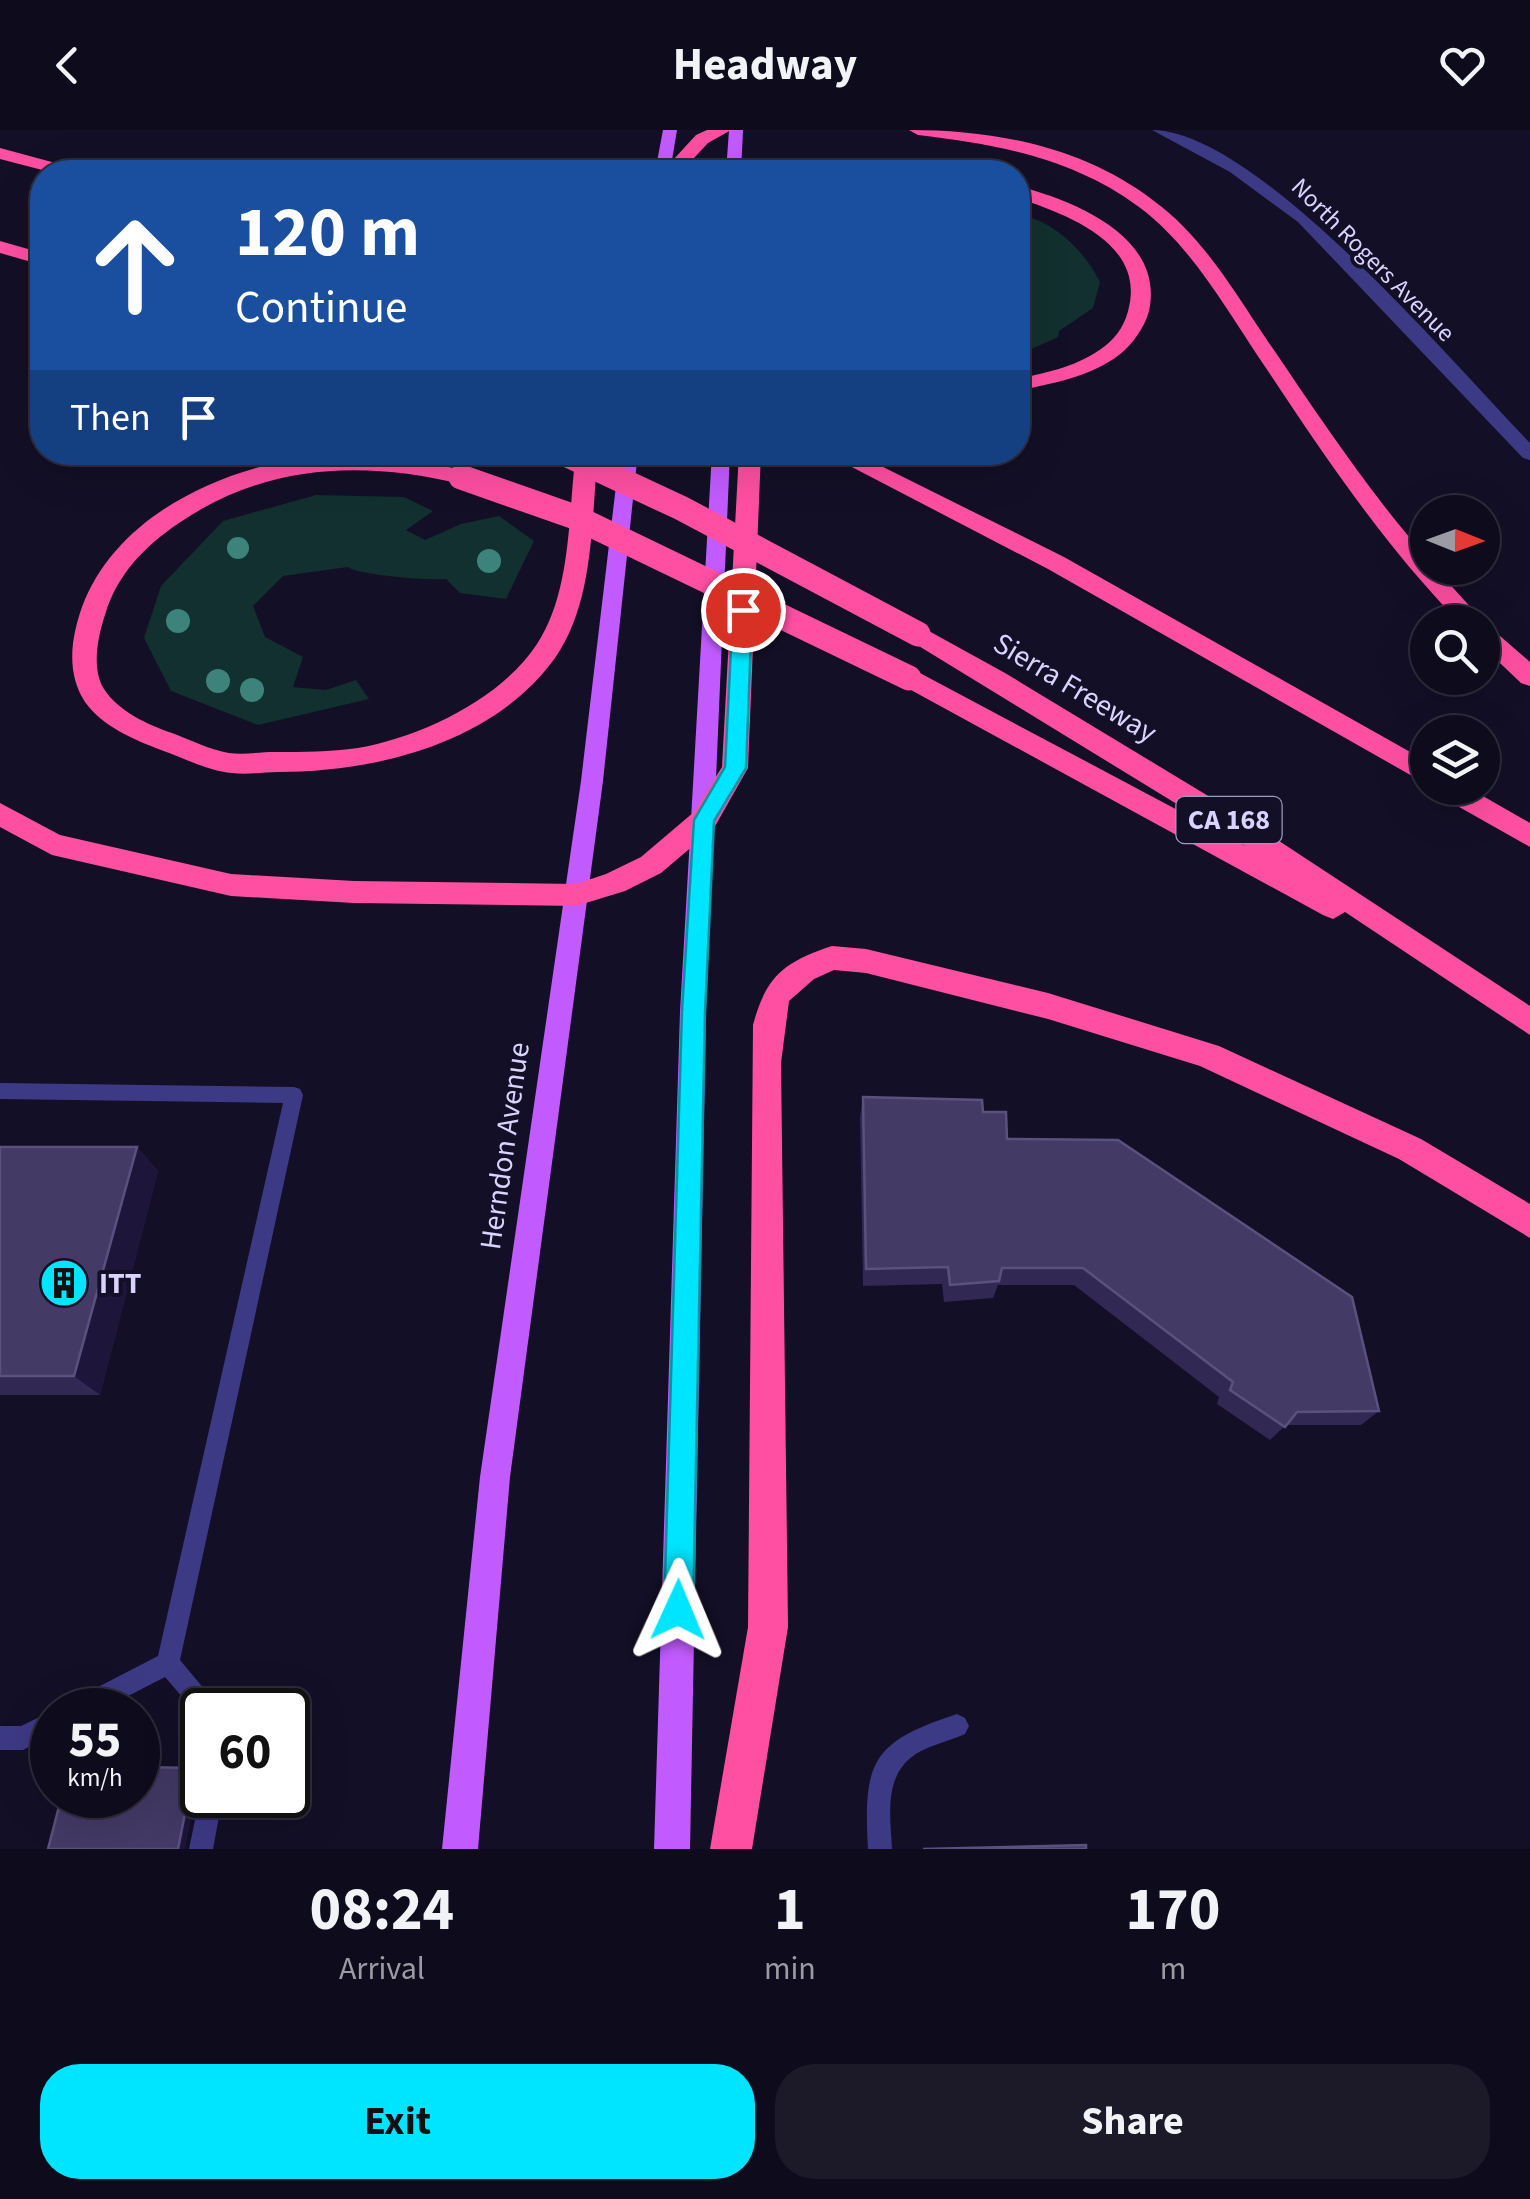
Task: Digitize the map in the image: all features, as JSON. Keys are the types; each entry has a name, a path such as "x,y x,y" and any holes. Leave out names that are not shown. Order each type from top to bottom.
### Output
{"highway":[{"path":"680,160 702,139 722,130"},
{"path":"918,130 962,134 1052,154 1104,176 1148,204 1193,247 1356,488 1422,574 1455,605"},
{"path":"0,153 30,161"},
{"path":"1030,196 1071,210 1110,234 1126,249 1144,284 1139,316 1118,346 1078,369 1030,382"},
{"path":"0,246 30,255"},
{"path":"305,465 231,483 186,504 138,542 108,573 92,612 86,646 88,684 110,711 147,735 230,763 338,761 404,746 473,714 524,678 547,650 566,608 585,465"},
{"path":"405,465 460,477 575,517 909,678 1480,987"},
{"name":"Sierra Freeway","path":"589,465 680,508 918,634 1064,717 1319,876 1530,1022"},
{"path":"0,814 52,844 141,868 230,885 354,892 576,895 615,883 651,865 704,820 736,768 749,465"},
{"path":"860,465 1056,563 1410,765"},
{"path":"1500,648 1530,677"},
{"path":"1477,805 1530,836"},
{"path":"731,1849 768,1628 768,1025 776,995 803,970 832,958 866,961 1048,1006 1208,1055 1410,1149 1530,1222"}],"main road":[{"path":"668,160 670,130"},
{"path":"735,160 736,130"},
{"name":"Herndon Avenue","path":"460,1849 496,1477 576,895 627,465"},
{"path":"672,1849 694,1012 720,465"}],"street":[{"name":"North Rogers Avenue","path":"1159,130 1252,178 1304,219 1530,454"}],"lane":[{"path":"0,1091 294,1095 168,1664"},
{"path":"121,1688 168,1664"},
{"path":"168,1664 192,1688"},
{"path":"880,1849 876,1792 886,1762 916,1737 957,1726"},
{"path":"0,1738 30,1734"},
{"path":"201,1849 207,1818"}],"green space":[{"path":"1030,218 1066,239 1086,259 1100,282 1093,308 1059,331 1058,337 1030,350"},
{"path":"316,495 404,497 433,511 406,530 425,540 461,524 499,516 534,541 506,599 460,593 446,579 379,575 348,567 283,576 253,606 265,637 303,657 293,687 326,690 356,680 369,699 258,725 171,691 144,638 161,586 223,521"}],"building":[{"path":"863,1097 982,1100 983,1112 1006,1112 1007,1139 1118,1140 1352,1297 1379,1411 1297,1412 1285,1427 1230,1390 1233,1382 1083,1268 1002,1268 999,1281 950,1285 948,1267 866,1269"},
{"name":"ITT","path":"0,1147 137,1147 74,1376 0,1376"},
{"path":"160,1767 180,1768 180,1818 184,1818 178,1849 48,1849 56,1818 160,1818"},
{"path":"1086,1845 1086,1849 923,1849"}],"place":[{"name":"ITT","path":"64,1283"}],"route":[{"path":"678,1610 694,1012 704,820 736,768 743,610"}]}
